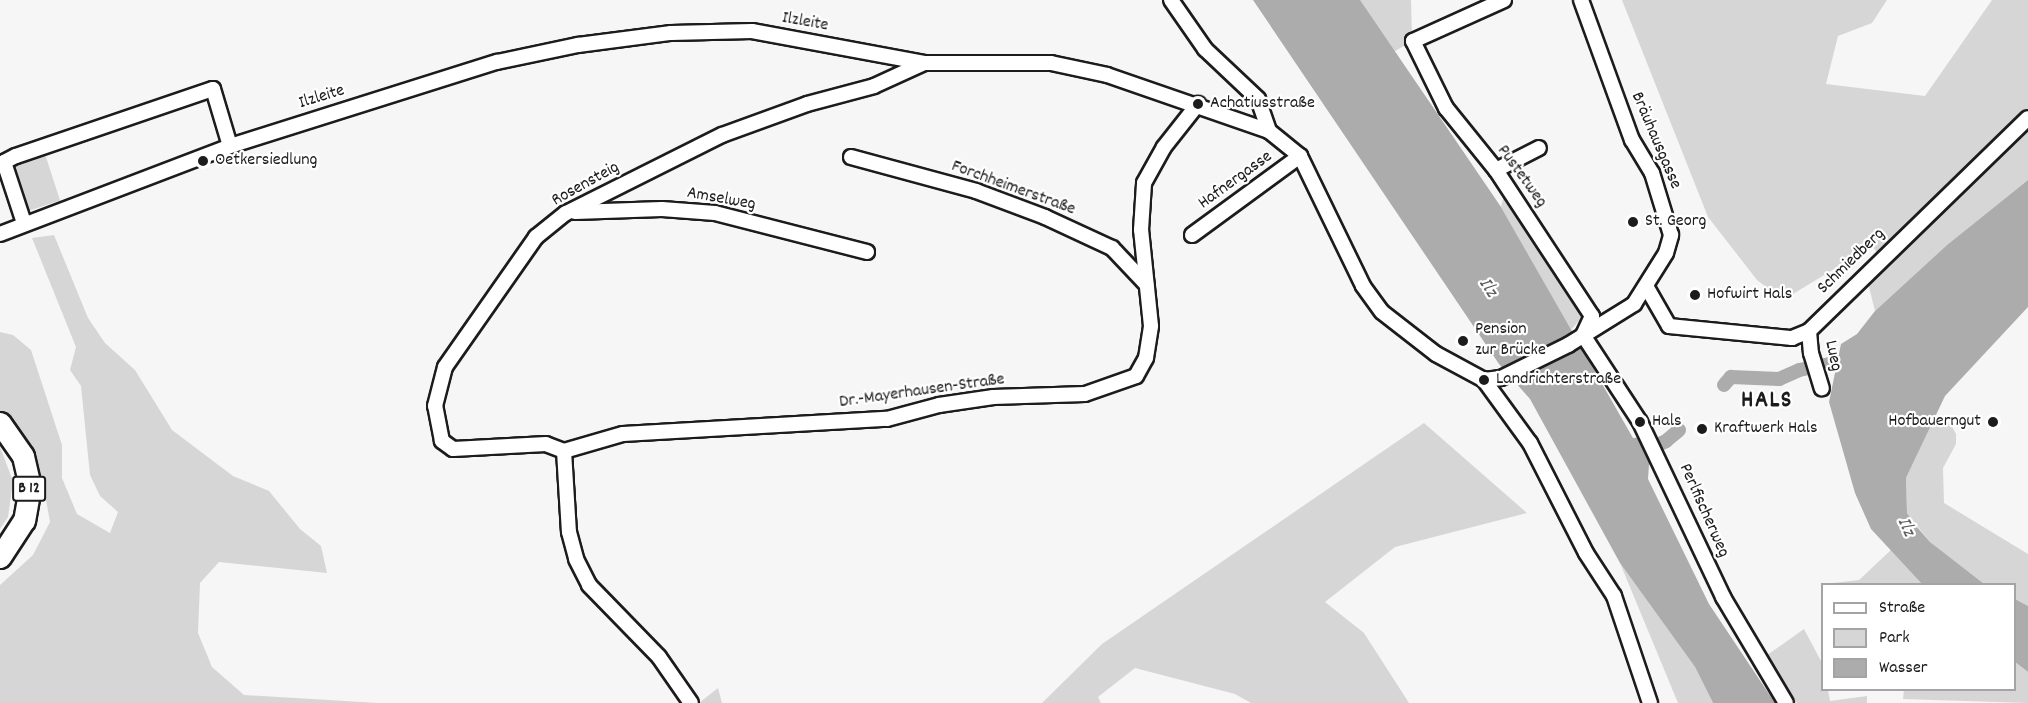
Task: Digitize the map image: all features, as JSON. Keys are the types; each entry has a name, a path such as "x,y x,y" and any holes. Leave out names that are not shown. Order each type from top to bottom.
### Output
{"main road":[{"name":"B 12","path":"0,423 23,456 30,487 24,520 0,557"}],"street":[{"path":"1171,0 1205,49 1258,99 1269,131 1300,156 1363,286 1382,312 1436,354 1484,380 1530,443 1586,553 1614,596 1650,703"},
{"name":"Pustetweg","path":"1504,0 1413,41 1446,108 1496,170 1592,316 1583,335"},
{"name":"Bräuhausgasse","path":"1484,380 1501,378 1583,335 1634,304 1666,253 1671,235 1652,173 1632,140 1581,0"},
{"name":"Ilzleite","path":"0,234 230,146 496,62 578,45 671,33 752,32 924,63 1051,63 1107,75 1198,104 1269,131"},
{"name":"Rosensteig","path":"564,451 546,444 453,449 442,441 435,406 445,368 536,237 566,213 722,135 807,104 874,87 924,63"},
{"path":"24,223 4,162 16,156 213,89 230,146"},
{"name":"Dr.-Mayerhausen-Straße","path":"564,451 623,434 887,419 939,405 993,398 1085,394 1136,376 1146,358 1151,326 1141,230 1144,183 1164,147 1198,104"},
{"name":"Schmiedberg","path":"1809,331 2028,118"},
{"path":"1496,170 1539,148"},
{"name":"Hafnergasse","path":"1192,235 1300,156"},
{"name":"Forchheimerstraße","path":"851,157 976,191 1045,217 1112,248 1146,284"},
{"name":"Amselweg","path":"566,213 662,209 715,213 867,252"},
{"path":"1646,286 1669,326 1792,338 1809,331"},
{"name":"Lueg","path":"1809,331 1811,353 1819,382"},
{"name":"Perlfischerweg","path":"1583,335 1647,435 1662,463 1718,588 1786,703"},
{"path":"564,451 569,532 576,559 590,585 659,657 691,703"}],"green space":[{"path":"1358,0 1411,0 1412,41 1392,53"},
{"path":"1622,0 1887,0 1872,23 1838,36 1826,84 1925,96 1992,0 2028,0 2028,180 1947,245 1875,311 1868,283 1887,266 1872,246 1783,300 1757,280 1708,217"},
{"path":"44,151 60,200 25,212 9,162"},
{"path":"1506,185 1582,317 1571,330 1501,207"},
{"path":"54,235 88,318 105,343 135,370 172,430 233,476 269,491 300,529 321,546 327,573 219,562 200,583 198,633 212,667 244,695 378,703 0,703 0,585 33,555 50,522 42,478 26,442 0,413 0,332 13,335 31,350 62,445 62,478 77,514 110,533 118,512 100,496 90,475 81,386 70,370 76,347 32,238"},
{"path":"1934,419 1950,423 1956,434 1956,444 1943,468 1944,503 2028,554 2028,606 2016,600 2016,583 1980,583 1930,542 1907,513 1906,478"},
{"path":"1424,423 1527,513 1395,547 1325,602 1364,633 1409,703 1251,703 1235,694 1135,668 1098,697 1101,703 1042,703 1102,644"},
{"path":"0,447 13,481 8,517 0,529"},
{"path":"1891,550 1921,583 1833,583 1859,580"},
{"path":"1620,563 1695,667 1713,703 1678,703"},
{"path":"1804,629 1821,661 1821,691 1828,691 1830,701 1867,696 1867,703 1797,703 1763,658"},
{"path":"2016,663 2028,672 2028,703 1903,699 1904,691 2016,691"},
{"path":"718,688 722,703 699,703"}],"water":[{"name":"Ilz","path":"1253,0 1360,0 1501,207 1633,438 1647,437 1658,458 1649,465 1648,479 1709,604 1775,703 1713,703 1695,667 1620,563 1530,399 1499,364"},
{"name":"Ilz","path":"2028,180 2028,307 1945,396 1906,478 1907,513 1917,527 1930,542 1983,583 1921,583 1871,529 1855,493 1829,402 1841,344 1857,334 1875,311 1947,245"},
{"path":"2016,600 2028,606 2028,672 2016,663"}],"waterway":[{"path":"1724,385 1731,377 1779,379 1799,370 1855,359"},
{"path":"1643,451 1666,441 1679,430"}],"place":[{"name":"Achatiusstraße","path":"1198,104"},
{"name":"Oetkersiedlung","path":"203,161"},
{"name":"St. Georg","path":"1633,222"},
{"name":"Hofwirt Hals","path":"1695,295"},
{"name":"Pension zur Brücke","path":"1463,341"},
{"name":"Landrichterstraße","path":"1484,380"},
{"name":"Hals","path":"1640,422"},
{"name":"Hofbauerngut","path":"1993,422"},
{"name":"Kraftwerk Hals","path":"1702,429"}],"district":[{"name":"HALS","path":"1767,402"}]}
